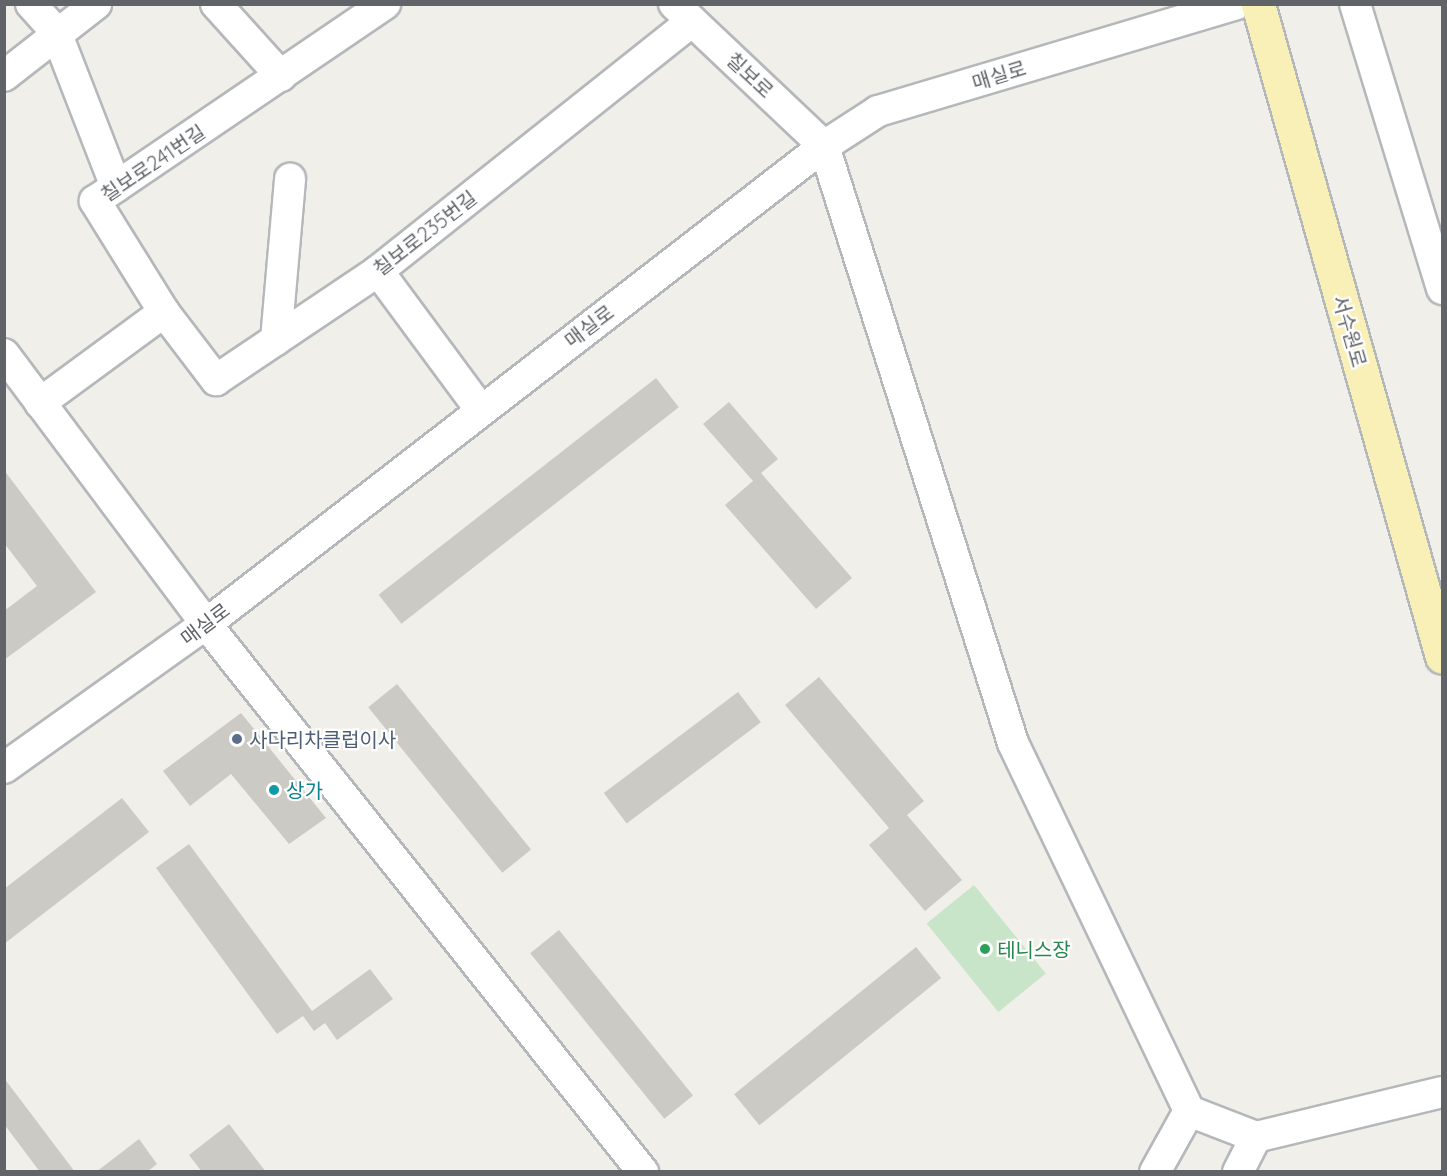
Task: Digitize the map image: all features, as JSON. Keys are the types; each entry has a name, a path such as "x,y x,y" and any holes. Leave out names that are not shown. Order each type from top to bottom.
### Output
{"main road":[{"name":"서수원로","path":"1258,4 1443,657"}],"street":[{"path":"31,4 56,32 116,187"},
{"path":"4,76 56,32 96,4"},
{"path":"216,4 281,76"},
{"name":"칠보로241번길","path":"164,312 95,201 385,4"},
{"name":"매실로","path":"4,768 206,624 480,409 824,146 878,111 1236,4"},
{"path":"1355,4 1443,289"},
{"name":"칠보로","path":"683,13 824,146"},
{"name":"칠보로235번길","path":"164,312 216,380 378,271 683,13"},
{"path":"824,146 1013,743 1189,1111 1256,1137 1443,1092"},
{"path":"276,340 290,179"},
{"path":"378,271 480,409"},
{"path":"40,403 164,312"},
{"path":"4,354 206,624 643,1172"},
{"path":"1155,1172 1189,1111"},
{"path":"1238,1172 1256,1137"}],"green space":[{"name":"테니스장","path":"974,885 1046,974 998,1012 927,923"}],"building":[{"path":"656,378 679,407 401,624 379,595"},
{"path":"729,402 778,459 761,473 852,578 816,609 725,505 753,481 703,424"},
{"path":"4,470 96,592 4,660 4,611 37,586 4,543"},
{"path":"819,677 924,801 907,815 962,880 925,911 869,845 889,828 785,705"},
{"path":"397,684 531,850 502,873 368,707"},
{"path":"738,692 761,722 627,823 604,793"},
{"name":"상가","path":"241,713 326,818 289,844 231,774 190,806 163,771"},
{"path":"122,798 149,832 4,944 4,889"},
{"path":"189,844 312,1011 370,969 393,999 337,1040 325,1023 314,1031 303,1016 277,1034 156,868"},
{"path":"559,930 693,1096 664,1119 530,953"},
{"path":"916,947 941,978 759,1125 734,1094"},
{"path":"4,1078 75,1172 40,1172 4,1124"},
{"path":"229,1124 266,1172 202,1172 189,1155"},
{"path":"139,1139 157,1164 147,1172 96,1172"}],"place":[{"name":"사다리차클럽이사","path":"237,739"},
{"name":"상가","path":"274,790"},
{"name":"테니스장","path":"985,949"}]}
